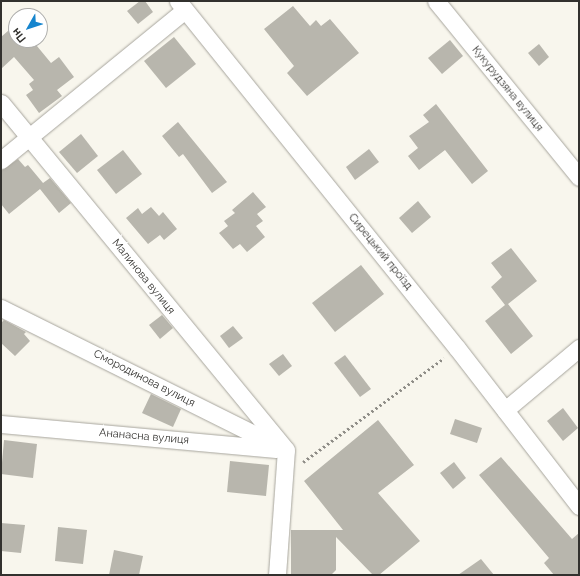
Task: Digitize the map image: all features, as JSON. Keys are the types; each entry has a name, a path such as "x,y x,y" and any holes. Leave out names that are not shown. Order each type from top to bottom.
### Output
{"street":[{"name":"Кукурудзяна вулиця","path":"436,1 579,177"},
{"path":"1,160 181,6"},
{"name":"Сирецький проїзд","path":"181,6 457,348 579,506"},
{"name":"Малинова вулиця","path":"1,104 286,450"},
{"name":"Смородинова вулиця","path":"1,308 286,450"},
{"path":"504,410 579,348"},
{"name":"Ананасна вулиця","path":"1,424 286,450"},
{"path":"277,575 286,450"}],"path":[{"path":"283,477 457,348"}],"building":[{"path":"140,1 145,1 153,12 138,24 127,11"},
{"path":"293,6 310,26 316,20 321,26 330,19 359,53 307,96 287,73 294,66 264,29"},
{"path":"8,31 8,48 39,48 51,63 59,57 74,77 57,90 62,96 39,113 26,95 33,90 29,84 34,80 14,57 1,69 1,37"},
{"path":"174,37 196,64 166,88 144,61"},
{"path":"450,40 463,56 442,74 428,58"},
{"path":"539,44 549,57 539,66 528,53"},
{"path":"436,104 488,171 472,184 445,150 419,170 408,156 418,148 409,136 429,122 423,115"},
{"path":"178,122 227,182 212,193 183,154 179,157 162,136"},
{"path":"81,134 98,156 77,173 59,152"},
{"path":"369,149 379,162 355,180 346,167"},
{"path":"123,150 142,174 116,194 97,170"},
{"path":"18,159 25,167 28,165 43,183 50,178 71,203 59,213 40,189 9,214 1,204 1,171"},
{"path":"253,192 266,207 257,214 263,221 256,226 265,237 247,252 240,244 233,249 219,233 228,226 224,221 235,213 232,210"},
{"path":"418,201 431,217 412,233 399,218"},
{"path":"151,207 159,216 163,212 177,229 164,240 160,235 148,244 126,218 138,208 142,214"},
{"path":"511,248 537,281 508,304 533,336 511,354 485,321 505,305 491,287 502,277 491,263"},
{"path":"361,265 384,294 335,332 312,303"},
{"path":"162,315 173,328 160,339 149,325"},
{"path":"4,320 26,332 24,334 30,341 15,356 1,343 1,323"},
{"path":"233,326 243,338 229,348 220,336"},
{"path":"283,354 292,366 279,376 269,364"},
{"path":"345,355 371,389 360,397 334,363"},
{"path":"151,394 181,409 173,427 142,413"},
{"path":"563,408 578,428 563,441 547,421"},
{"path":"455,419 482,428 477,443 450,434"},
{"path":"378,420 414,465 378,493 420,541 379,575 373,575 336,537 336,570 331,575 291,575 291,530 343,530 304,481"},
{"path":"4,440 37,444 33,478 1,474"},
{"path":"501,457 572,539 579,533 579,575 554,575 544,563 549,558 479,475"},
{"path":"230,461 269,465 266,496 227,492"},
{"path":"454,462 466,478 453,489 440,473"},
{"path":"1,523 25,525 21,553 1,551"},
{"path":"58,527 87,530 83,564 55,561"},
{"path":"114,550 143,556 139,575 109,575"},
{"path":"481,559 494,575 458,575"}]}
